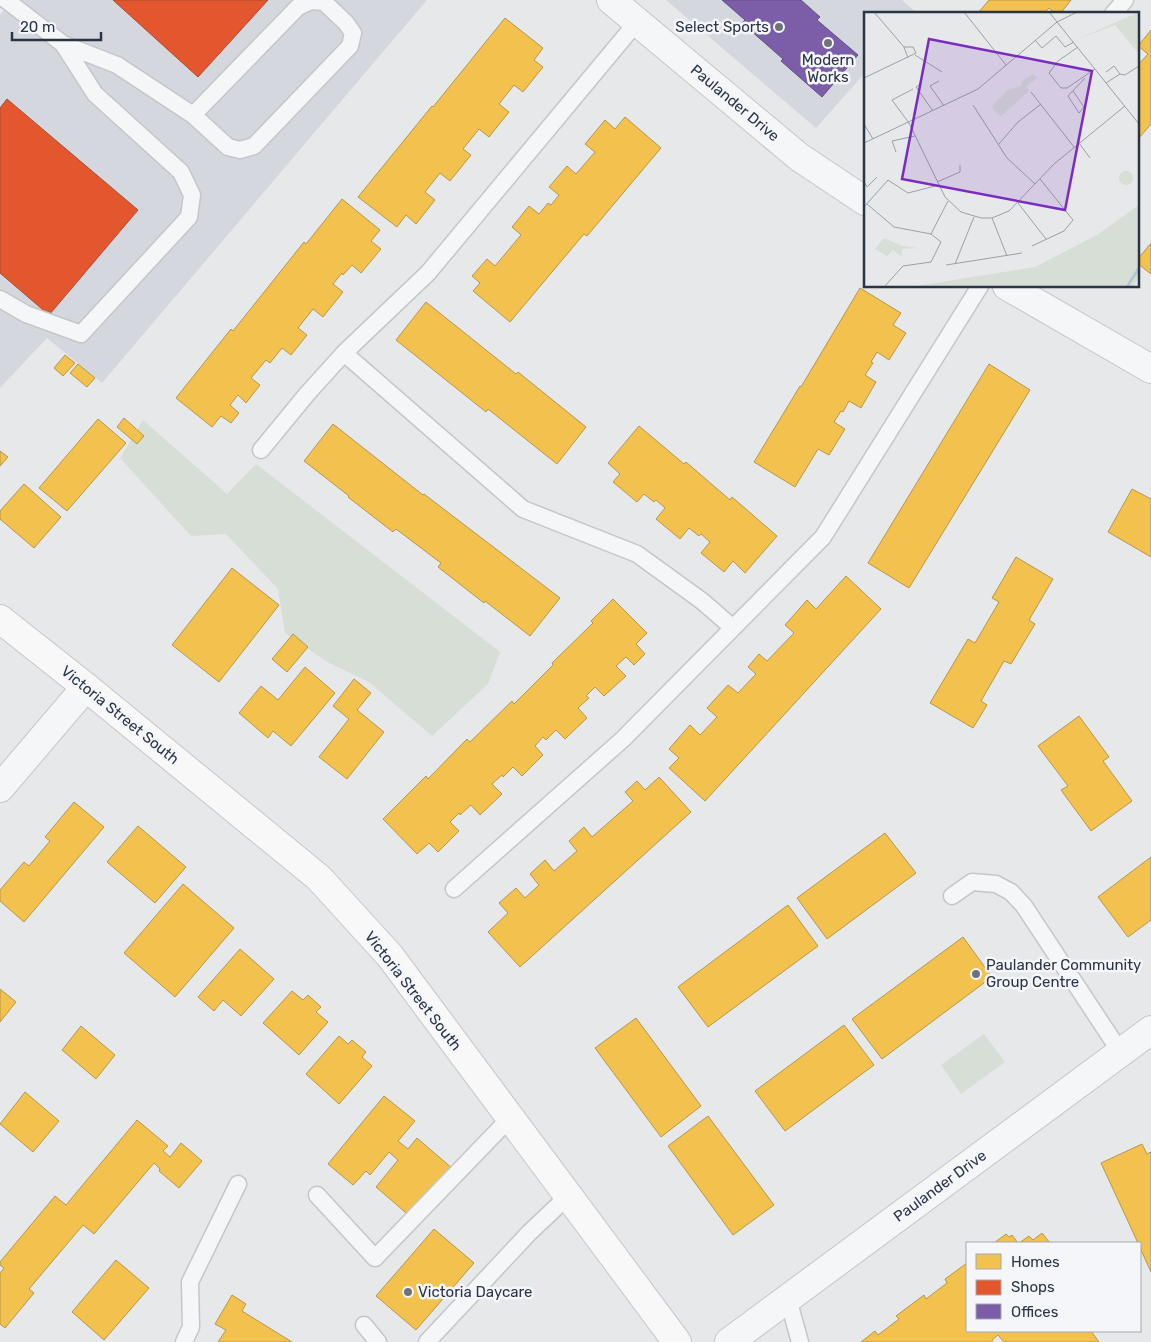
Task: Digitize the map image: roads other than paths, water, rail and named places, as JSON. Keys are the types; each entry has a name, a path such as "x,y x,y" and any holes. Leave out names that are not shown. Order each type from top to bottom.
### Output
{"main road":[{"name":"Victoria Street South","path":"0,619 319,878 390,956 677,1342"}],"street":[{"name":"Paulander Drive","path":"610,0 799,156 864,200"},
{"path":"1010,288 1151,369"},
{"path":"0,788 86,687"},
{"name":"Paulander Drive","path":"729,1342 1121,1053 1148,1039"}],"lane":[{"path":"6,0 63,44 117,65 193,114 228,147 240,150 254,146 350,46 353,32 324,2 311,1 298,7 193,114"},
{"path":"1115,12 1125,0"},
{"path":"261,450 344,353 428,273 637,22"},
{"path":"0,299 26,314 81,334 189,217 192,195 181,172 95,94 63,44"},
{"path":"454,889 623,739 823,537 979,288"},
{"path":"344,353 523,509 637,554 702,601 733,628"},
{"path":"952,896 972,882 996,884 1011,892 1024,906 1121,1053"},
{"path":"317,1195 376,1258 510,1118"},
{"path":"184,1342 191,1327 190,1282 238,1184"},
{"path":"428,1342 529,1233 568,1196"},
{"path":"788,1299 800,1342"},
{"path":"364,1325 378,1342"}],"place":[{"name":"Select Sports","path":"779,27"},
{"name":"Modern Works","path":"828,43"},
{"name":"Paulander Community Group Centre","path":"976,974"},
{"name":"Victoria Daycare","path":"408,1292"}]}
